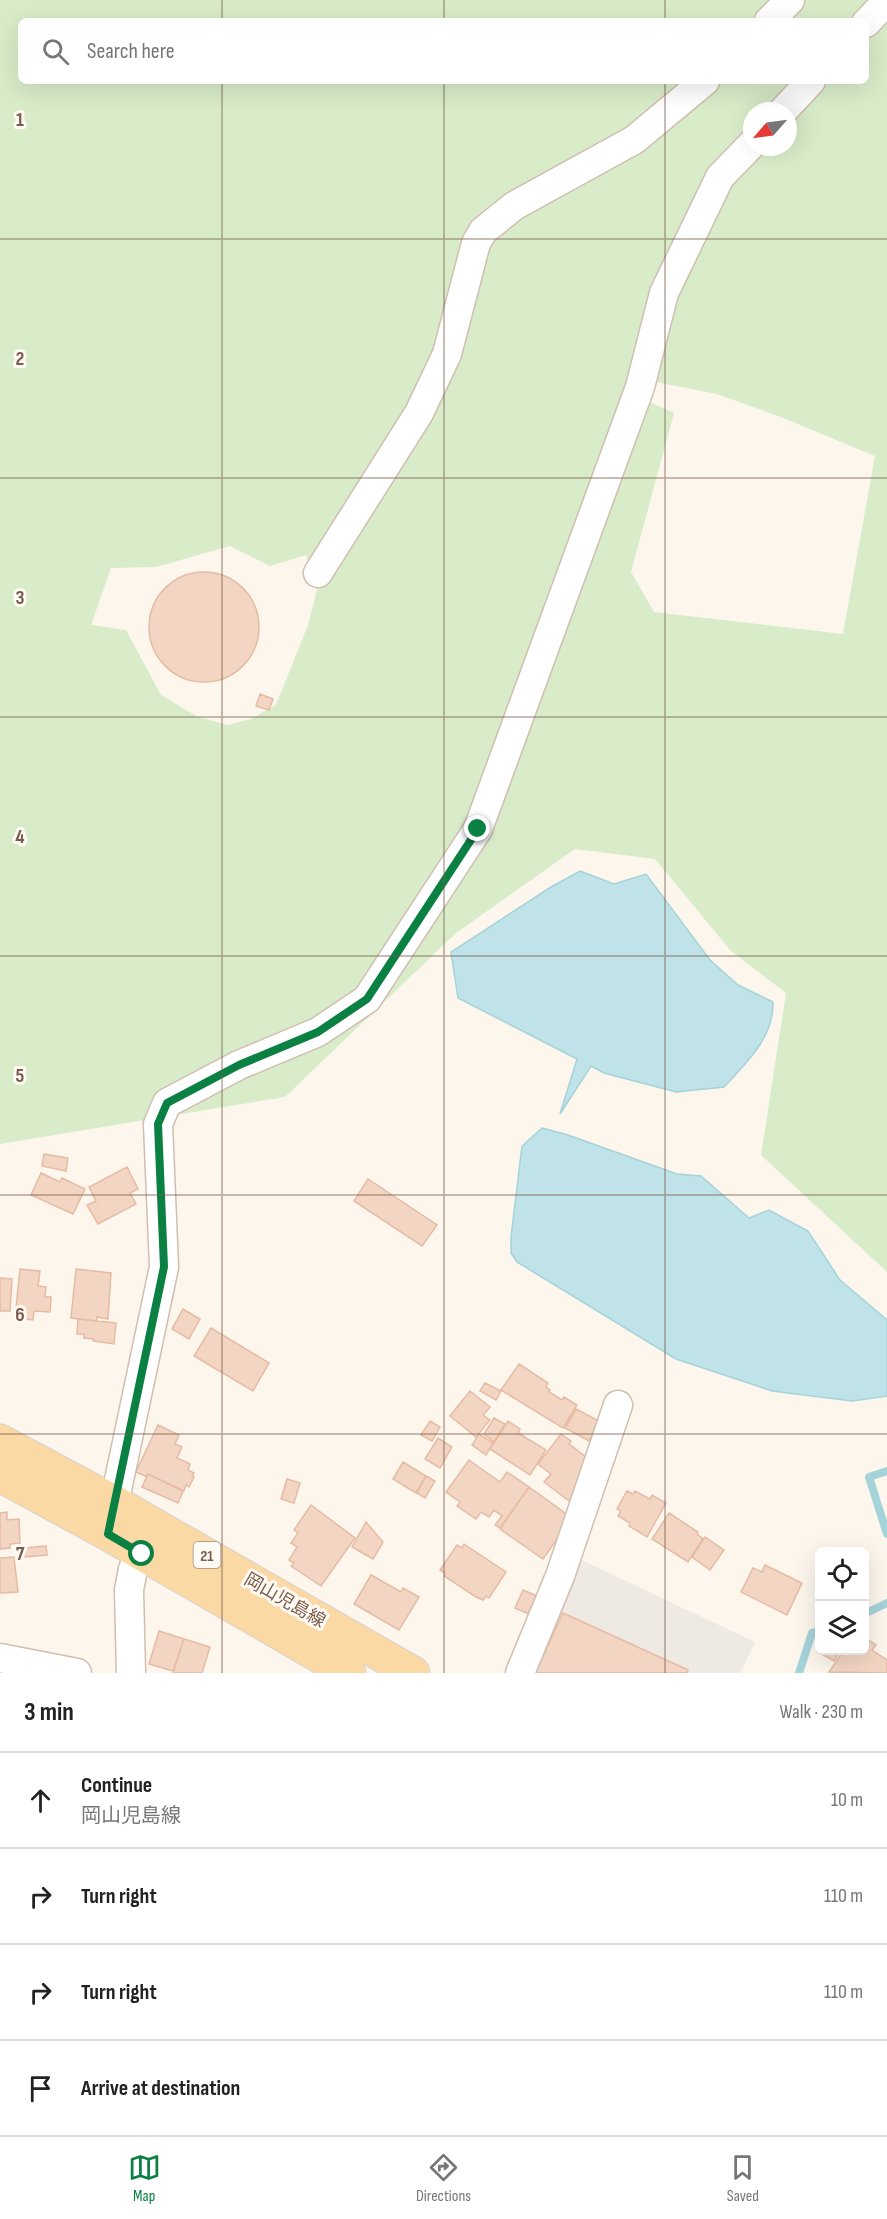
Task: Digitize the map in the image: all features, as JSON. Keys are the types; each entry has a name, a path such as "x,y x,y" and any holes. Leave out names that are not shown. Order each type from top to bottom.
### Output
{"main road":[{"name":"岡山児島線","path":"0,1441 114,1502 413,1673"},
{"name":"岡山児島線","path":"0,1475 108,1534 349,1673"}],"street":[{"path":"772,18 790,0"},
{"path":"869,20 887,1"},
{"path":"318,573 418,413 447,354 476,243 483,231 514,206 634,140 701,84"},
{"path":"791,102 808,84"},
{"path":"108,1534 164,1267 158,1124 167,1103 239,1065 318,1032 367,999 478,829 640,387 664,293 720,177 743,153"},
{"path":"520,1673 560,1576 618,1405"},
{"path":"131,1673 129,1590 133,1569 142,1554"},
{"path":"0,1658 76,1673"}],"shaded area":[{"path":"577,1558 755,1642 740,1673 529,1673"}],"green space":[{"path":"0,0 887,0 887,1272 761,1155 786,993 731,951 655,859 575,849 456,933 285,1097 0,1144","holes":["655,382 717,394 786,419 875,456 843,634 654,612 631,572 674,413 647,401","230,546 270,566 306,555 317,590 308,625 276,705 251,719 227,725 196,716 161,695 126,630 91,625 111,568 156,567"]}],"water":[{"path":"580,871 614,884 646,874 710,960 738,985 773,1002 769,1027 764,1038 750,1058 724,1087 676,1092 604,1073 591,1066 560,1114 577,1059 458,998 451,952 551,887"},
{"path":"542,1128 677,1174 701,1176 749,1218 769,1210 808,1231 840,1280 887,1320 887,1396 852,1401 772,1391 676,1359 517,1262 511,1253 511,1237 522,1146"}],"building":[{"path":"204,572 225,576 243,588 255,606 259,627 255,648 243,666 225,678 204,682 183,678 165,666 153,648 149,627 153,606 165,588 183,576"},
{"path":"260,694 273,699 269,710 256,706"},
{"path":"44,1154 68,1158 66,1171 42,1166"},
{"path":"127,1167 138,1189 130,1193 136,1204 98,1224 87,1205 96,1201 89,1187"},
{"path":"41,1173 60,1182 62,1178 85,1189 73,1214 31,1195"},
{"path":"368,1179 437,1225 422,1246 354,1201"},
{"path":"20,1269 40,1271 38,1286 46,1287 45,1297 51,1297 50,1312 34,1311 33,1320 15,1318"},
{"path":"76,1269 111,1273 108,1319 97,1317 97,1321 71,1318"},
{"path":"0,1278 12,1279 10,1311 0,1311"},
{"path":"183,1309 200,1319 189,1339 172,1329"},
{"path":"78,1319 116,1323 114,1344 93,1341 94,1339 84,1338 84,1334 77,1334"},
{"path":"211,1328 269,1363 253,1391 194,1356"},
{"path":"519,1364 548,1383 546,1387 550,1390 549,1392 577,1405 563,1428 501,1390"},
{"path":"485,1383 501,1391 496,1400 480,1391"},
{"path":"470,1391 490,1407 483,1415 490,1420 476,1437 450,1416"},
{"path":"576,1409 599,1421 589,1441 565,1428"},
{"path":"494,1418 505,1424 494,1442 484,1434"},
{"path":"430,1421 440,1427 432,1441 421,1435"},
{"path":"508,1421 520,1429 518,1433 546,1450 530,1475 490,1449"},
{"path":"158,1425 179,1435 175,1444 182,1447 177,1458 190,1464 188,1470 194,1473 189,1487 186,1485 184,1491 148,1474 147,1477 136,1472"},
{"path":"479,1434 493,1443 486,1455 472,1445"},
{"path":"561,1434 571,1441 569,1444 590,1460 586,1478 569,1501 544,1482 551,1474 538,1464"},
{"path":"438,1438 452,1447 440,1468 425,1459"},
{"path":"469,1460 500,1482 507,1472 529,1487 500,1528 495,1525 502,1516 494,1510 489,1517 481,1512 476,1519 457,1506 460,1502 446,1492"},
{"path":"403,1462 426,1476 416,1493 393,1479"},
{"path":"148,1474 183,1491 178,1503 142,1487"},
{"path":"426,1476 435,1481 425,1498 417,1493"},
{"path":"287,1479 300,1483 294,1503 281,1499"},
{"path":"529,1487 572,1518 543,1559 500,1529"},
{"path":"627,1491 633,1494 635,1491 650,1499 652,1495 666,1503 647,1537 618,1516 621,1511 617,1509"},
{"path":"311,1505 355,1538 321,1586 291,1566 294,1563 289,1560 297,1547 291,1543 298,1533 294,1530"},
{"path":"7,1512 7,1520 19,1519 20,1543 10,1544 10,1548 0,1549 0,1513"},
{"path":"669,1513 698,1532 697,1534 703,1539 688,1562 652,1539"},
{"path":"366,1522 383,1542 373,1559 352,1547"},
{"path":"705,1537 724,1550 710,1570 692,1557"},
{"path":"464,1544 506,1572 489,1598 486,1596 483,1600 476,1597 444,1576 445,1573 440,1570 457,1545 462,1548"},
{"path":"46,1546 47,1555 25,1557 24,1548"},
{"path":"14,1557 18,1592 0,1593 0,1558"},
{"path":"765,1565 802,1583 787,1615 741,1592 753,1568 762,1572"},
{"path":"371,1575 401,1592 403,1588 419,1597 399,1630 354,1604"},
{"path":"523,1590 544,1599 536,1617 515,1608"},
{"path":"563,1613 688,1670 687,1673 535,1673"},
{"path":"159,1631 184,1639 173,1671 149,1664"},
{"path":"184,1639 210,1647 202,1673 173,1673"},
{"path":"869,1640 876,1645 872,1650 887,1660 887,1673 829,1672 841,1655 869,1655"},
{"path":"823,1655 837,1655 834,1661"}],"waterway":[{"path":"887,1471 869,1477 887,1534"},
{"path":"869,1612 887,1603"},
{"path":"799,1673 812,1633 815,1632"}],"route":[{"path":"142,1554 108,1534 164,1267 158,1124 167,1103 239,1065 318,1032 367,999 478,829"}]}
